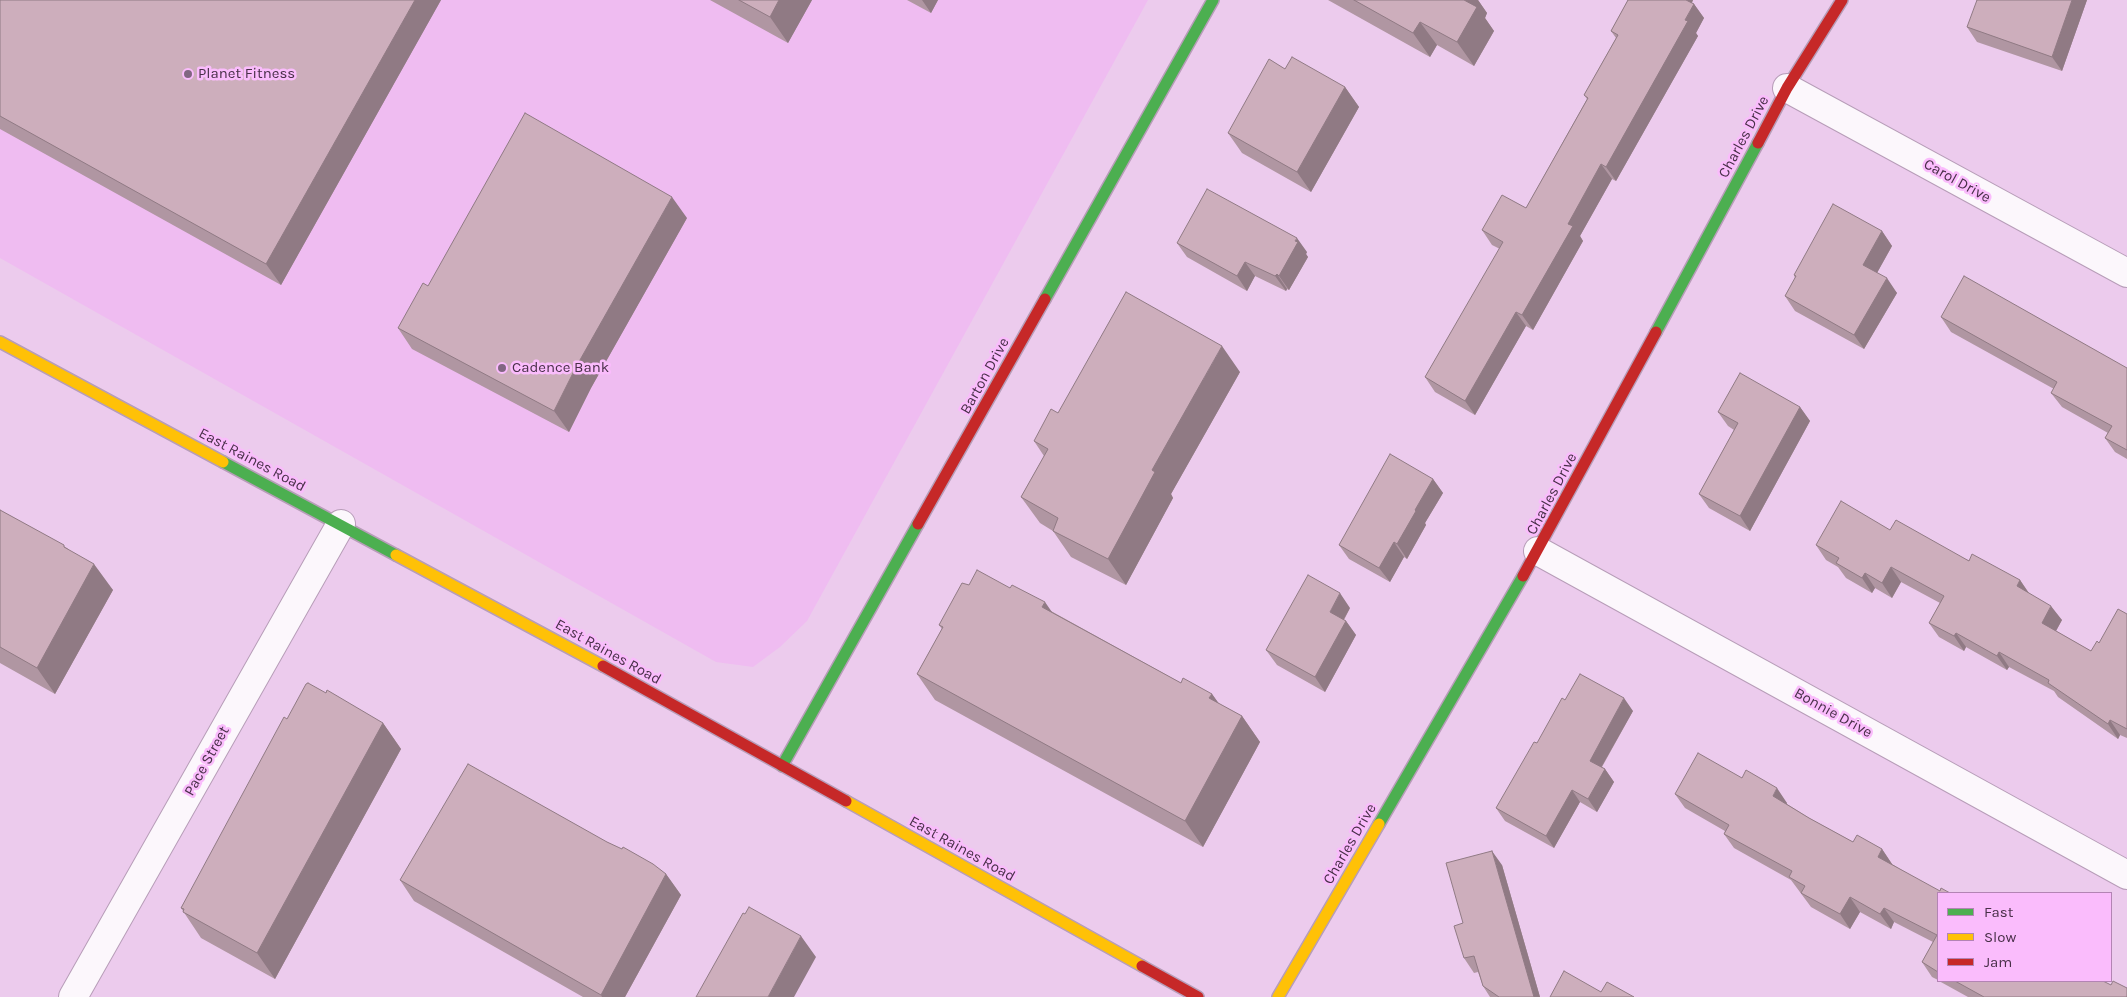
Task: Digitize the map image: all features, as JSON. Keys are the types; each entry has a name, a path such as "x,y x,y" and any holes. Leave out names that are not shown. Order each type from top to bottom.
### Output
{"street":[{"name":"Barton Drive","path":"782,766 1213,0"},
{"name":"Charles Drive","path":"1278,997 1538,551 1787,88 1842,0"},
{"name":"Carol Drive","path":"1787,88 2127,273"},
{"name":"East Raines Road","path":"0,342 341,524 1198,997"},
{"name":"Pace Street","path":"73,997 341,524"},
{"name":"Bonnie Drive","path":"1538,551 2127,874"}],"shaded area":[{"path":"0,0 1148,0 807,621 780,647 753,667 716,662 0,258"}],"building":[{"name":"Planet Fitness","path":"0,0 415,0 266,264 0,116"},
{"path":"739,0 779,0 770,17"},
{"path":"1354,0 1464,0 1477,7 1457,42 1420,22 1413,33"},
{"path":"1628,0 1686,0 1694,4 1685,20 1688,21 1606,167 1601,164 1568,224 1573,226 1522,315 1516,312 1465,401 1425,377 1503,242 1482,230 1502,195 1526,208 1588,98 1584,95 1618,35 1611,31"},
{"path":"1977,0 2072,0 2052,57 1967,27"},
{"path":"1292,57 1345,87 1297,172 1228,133 1269,59 1285,69"},
{"path":"525,113 672,197 576,367 554,411 398,328 423,283 428,286"},
{"path":"1207,189 1297,238 1295,241 1298,242 1279,276 1277,274 1275,276 1245,262 1237,276 1177,243"},
{"path":"1833,204 1882,231 1863,265 1887,278 1854,335 1785,296 1796,276 1794,275"},
{"path":"1964,276 2127,368 2127,450 2105,438 2112,426 2051,393 2057,382 1941,317"},
{"path":"1126,292 1222,346 1152,470 1155,472 1108,559 1053,531 1058,518 1021,497 1048,449 1034,441 1051,409 1058,413"},
{"path":"1740,373 1800,407 1740,516 1699,494 1738,423 1718,412"},
{"path":"1390,454 1433,479 1397,544 1394,542 1379,568 1339,545"},
{"path":"1841,501 1890,530 1896,520 1969,561 1972,554 2020,580 2017,586 2051,606 2042,623 2091,651 2097,641 2099,643 2118,609 2127,614 2127,729 2110,720 2108,724 2048,683 2049,680 1999,652 1997,656 1956,633 1954,636 1929,623 1944,596 1891,567 1882,583 1865,573 1862,578 1836,563 1839,558 1816,545"},
{"path":"0,510 64,545 64,547 94,564 37,668 0,647"},
{"path":"977,570 1010,588 1012,585 1045,602 1042,607 1181,683 1183,678 1212,694 1209,698 1242,716 1185,821 917,674 943,627 939,625 962,583 969,585"},
{"path":"1308,575 1340,593 1330,612 1346,621 1315,677 1266,650"},
{"path":"1580,674 1624,698 1590,761 1605,769 1588,799 1572,790 1546,836 1496,808 1534,742 1537,743 1562,698 1565,700"},
{"path":"308,683 326,693 327,690 383,723 257,953 183,912 184,909 181,908 284,717 287,719"},
{"path":"1698,753 1742,778 1746,770 1777,788 1773,796 1809,818 1853,842 1857,835 1882,849 1878,857 1940,891 1941,888 1948,892 1937,892 1937,935 1884,908 1880,914 1850,897 1840,914 1801,893 1805,886 1789,877 1792,871 1724,834 1729,825 1675,794"},
{"path":"468,764 607,842 622,849 623,847 653,864 666,874 601,995 400,880"},
{"path":"1492,851 1534,997 1499,997 1483,986 1474,956 1464,958 1454,926 1463,923 1446,863"},
{"path":"749,907 801,936 768,997 696,997 743,913 745,914"},
{"path":"1937,935 1937,971 1922,962"},
{"path":"1564,971 1601,992 1607,982 1634,997 1550,997"},
{"path":"2113,981 2127,988 2127,997 1984,997 1957,982 2105,982 2111,985"}],"traffic: fast":[{"path":"1045,299 1213,0"},
{"path":"1656,332 1758,143"},
{"path":"223,462 396,555"},
{"path":"782,766 918,524"},
{"path":"1379,824 1523,576"}],"traffic: slow":[{"path":"0,342 223,462"},
{"path":"396,555 603,666"},
{"path":"846,801 1142,966"},
{"path":"1278,997 1379,824"}],"traffic: jam":[{"path":"1758,143 1787,88 1842,0"},
{"path":"918,524 1045,299"},
{"path":"1523,576 1656,332"},
{"path":"603,666 846,801"},
{"path":"1142,966 1198,997"}],"place":[{"name":"Planet Fitness","path":"188,74"},
{"name":"Cadence Bank","path":"502,368"}]}
